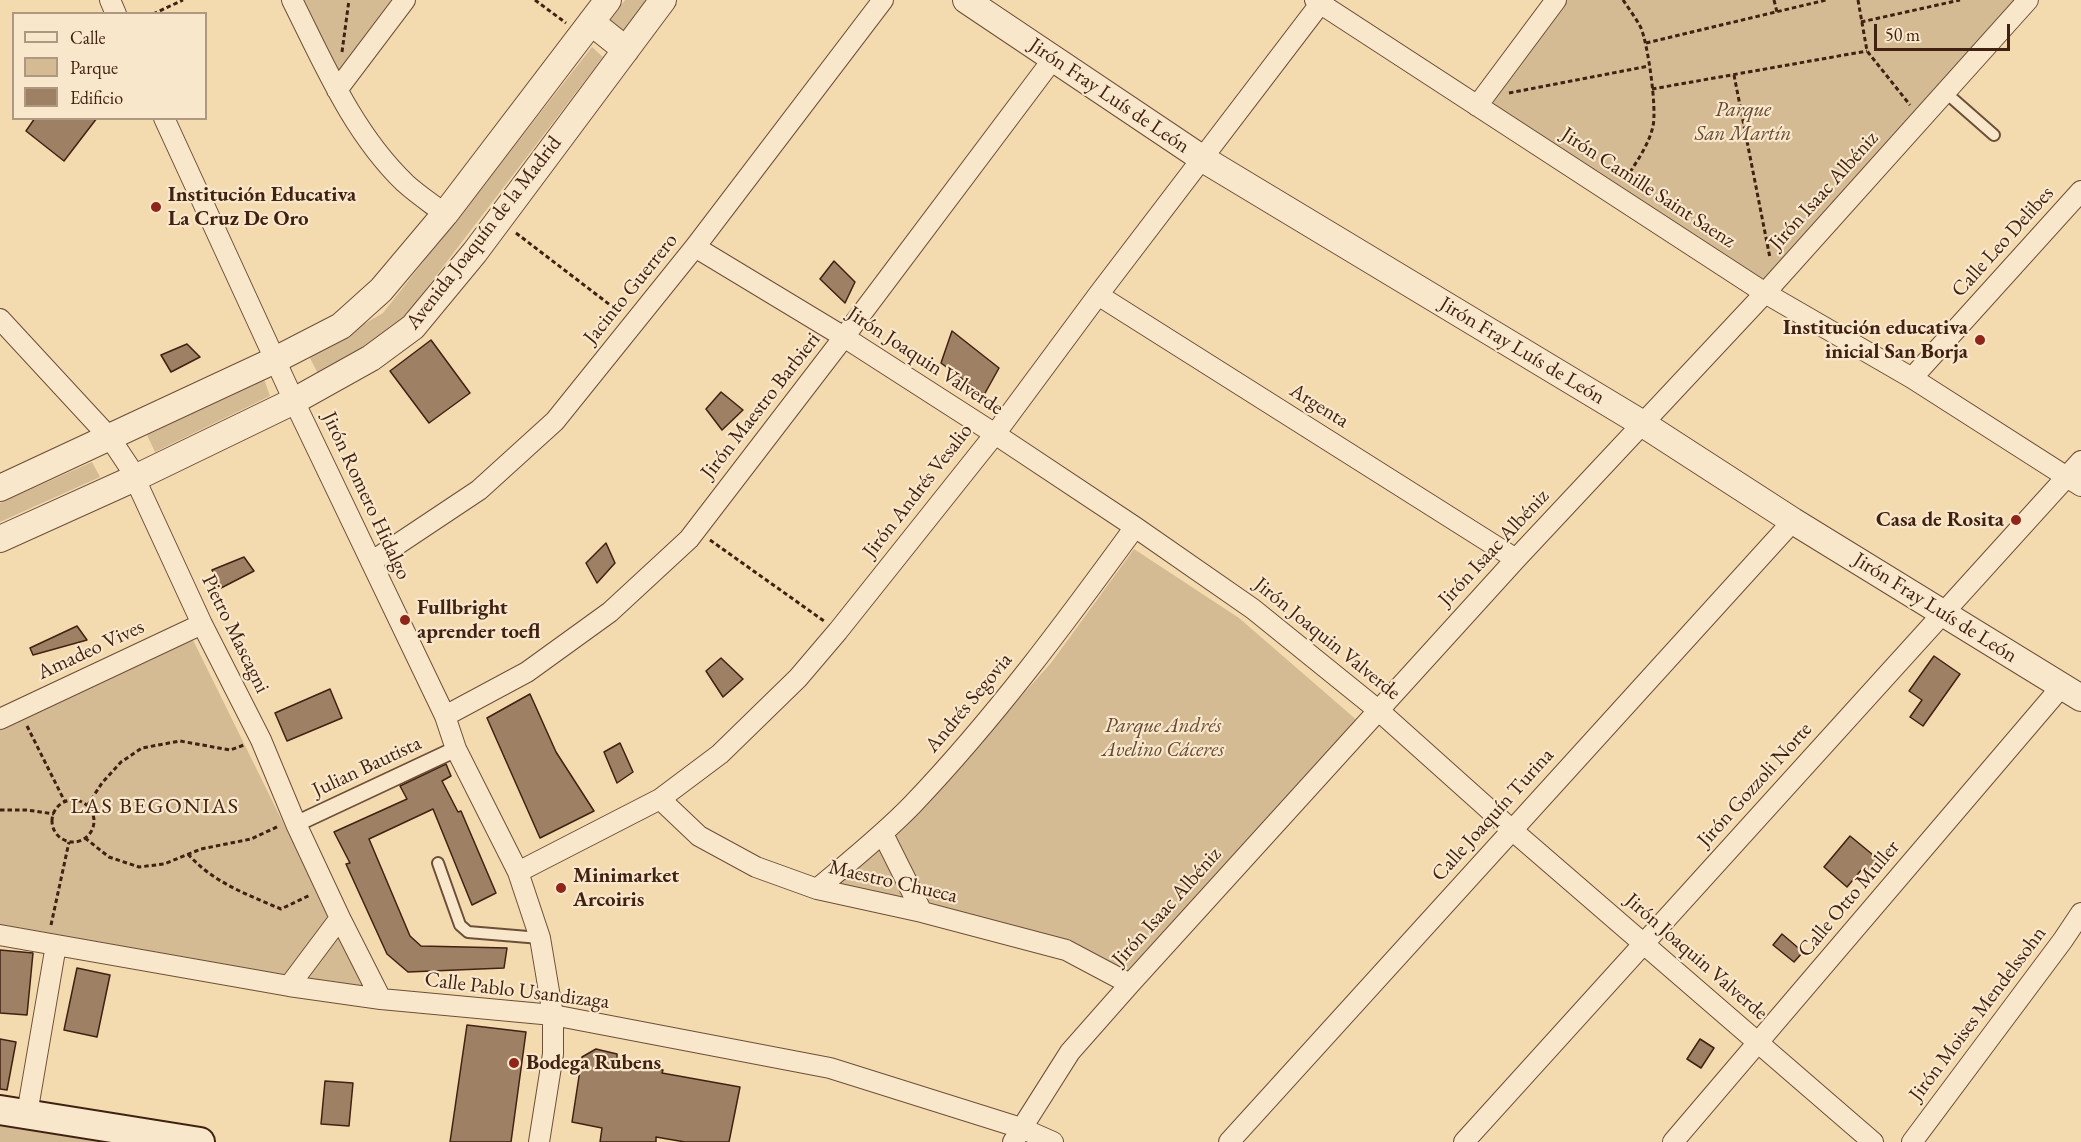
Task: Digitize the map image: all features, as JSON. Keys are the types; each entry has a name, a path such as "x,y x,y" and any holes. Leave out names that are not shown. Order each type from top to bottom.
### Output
{"main road":[{"path":"14,1112 200,1142"}],"street":[{"path":"292,0 337,89 364,134 405,183 445,214"},
{"path":"337,89 405,0"},
{"name":"Avenida Joaquín de la Madrid","path":"0,488 275,360 342,326 381,290 445,214 608,0"},
{"name":"Avenida Joaquín de la Madrid","path":"0,538 135,478 294,401 371,358 413,327 499,220 663,0"},
{"name":"Jacinto Guerrero","path":"371,562 479,490 555,421 695,247 883,0"},
{"name":"Jirón Fray Luís de León","path":"966,0 1203,159 1643,424 1793,521 2072,692"},
{"path":"1479,102 1556,0"},
{"name":"Jirón Isaac Albéniz","path":"1017,1135 1070,1052 1130,984 1516,559 1770,287 2028,0"},
{"name":"Jirón Camille Saint Saenz","path":"1320,1 1479,102 1615,196 1770,287 2073,482"},
{"name":"Jirón Andrés Vesalio","path":"518,872 660,799 720,754 798,678 995,434 1320,1"},
{"path":"586,28 626,50"},
{"name":"Jirón Maestro Barbieri","path":"445,716 527,672 610,612 689,539 1053,59"},
{"name":"Jirón Romero Hidalgo","path":"165,120 294,401 445,716 456,749 518,872 540,938 553,1015 553,1054 539,1142"},
{"name":"Calle Leo Delibes","path":"1912,378 2081,191"},
{"name":"Jirón Joaquin Valverde","path":"695,247 844,337 995,434 1253,609 1378,710 1512,830 1873,1142"},
{"name":"Argenta","path":"1098,295 1516,559"},
{"name":"Pietro Mascagni","path":"0,319 110,438 135,478 202,624 261,740 295,822 340,918 381,999"},
{"name":"Jirón Gozzoli Norte","path":"1464,1142 1944,613 2073,482 2081,461"},
{"name":"Calle Joaquín Turina","path":"1229,1142 1793,521"},
{"name":"Andrés Segovia","path":"817,889 883,834 974,737 1047,647 1135,527"},
{"name":"Amadeo Vives","path":"0,719 202,624"},
{"name":"Calle Otto Muller","path":"1673,1142 1758,1042 2072,692"},
{"name":"Julian Bautista","path":"295,822 456,749"},
{"name":"Maestro Chueca","path":"660,799 699,836 756,867 817,889 922,912 1066,950 1130,984"},
{"path":"883,834 922,912"},
{"name":"Jirón Moises Mendelssohn","path":"1912,1142 2081,913"},
{"path":"289,986 340,918"},
{"name":"Calle Pablo Usandizaga","path":"0,935 53,936 289,986 381,999 553,1015 830,1068 1017,1135 1053,1142"},
{"path":"14,1112 53,936"}],"lane":[{"path":"1945,92 1994,135"},
{"path":"438,863 460,925 465,930 540,938"}],"path":[{"path":"157,12 183,0"},
{"path":"337,89 349,0"},
{"path":"535,0 586,28"},
{"path":"1615,196 1641,155 1653,126 1652,89 1646,43 1623,0"},
{"path":"1774,0 1777,12"},
{"path":"1646,43 1826,0"},
{"path":"1858,0 1867,51 1904,99 1923,117"},
{"path":"1861,22 1960,0"},
{"path":"1652,89 1867,51"},
{"path":"1479,102 1649,66"},
{"path":"1734,75 1770,287"},
{"path":"499,220 634,323"},
{"path":"696,530 838,631"},
{"path":"19,711 65,802"},
{"path":"87,806 102,783 122,762 142,748 180,741 230,750 261,740"},
{"path":"77,800 87,806 91,811 94,824 85,838 69,842 54,830 52,823 54,814 65,802 77,800"},
{"path":"0,810 27,810 54,814"},
{"path":"85,838 109,857 140,867 164,864 201,849 251,838 295,822"},
{"path":"53,936 69,842"},
{"path":"188,854 196,865 228,886 280,909 317,892"}],"green space":[{"path":"299,0 395,0 335,79"},
{"path":"625,0 648,0 622,33 609,21"},
{"name":"Parque San Martín","path":"1567,0 2018,0 1764,284 1491,103"},
{"path":"592,47 603,57 394,331 318,374 309,356 383,313"},
{"path":"264,379 270,396 155,452 147,435"},
{"path":"92,462 100,477 0,522 0,503"},
{"name":"Parque Andrés Avelino Cáceres","path":"1134,549 1239,618 1359,722 1129,976 926,907 892,840 1051,663"},
{"path":"191,636 330,918 285,978 0,929 0,728"},
{"path":"882,848 913,906 831,892"},
{"path":"336,928 370,987 298,981"},
{"path":"0,1119 131,1142 0,1142"}],"building":[{"path":"34,120 95,120 64,161 26,131"},
{"path":"834,261 855,282 845,303 820,279"},
{"path":"952,331 999,368 984,395 941,363"},
{"path":"431,340 470,393 429,423 390,371"},
{"path":"187,344 200,357 171,372 161,355"},
{"path":"721,392 743,410 722,430 706,409"},
{"path":"606,543 615,563 597,583 586,563"},
{"path":"244,557 254,571 221,588 212,570"},
{"path":"77,626 87,640 33,655 30,648"},
{"path":"1934,656 1960,674 1923,726 1910,717 1922,700 1909,691"},
{"path":"721,658 743,679 723,697 706,671"},
{"path":"330,689 342,718 287,741 275,713"},
{"path":"530,694 556,752 594,811 540,838 487,718"},
{"path":"620,743 633,772 617,783 604,752"},
{"path":"446,764 451,776 442,781 458,812 461,811 496,893 472,905 433,809 369,839 410,936 421,946 507,948 504,968 408,972 387,954 346,864 350,863 334,832 407,799 400,786"},
{"path":"1850,836 1878,859 1866,873 1862,869 1847,887 1824,867"},
{"path":"1782,934 1803,952 1794,962 1773,945"},
{"path":"0,950 33,953 27,1015 0,1013"},
{"path":"77,968 110,975 97,1037 64,1030"},
{"path":"467,1025 526,1032 511,1142 450,1142"},
{"path":"0,1039 16,1042 7,1090 0,1089"},
{"path":"1700,1039 1714,1048 1701,1068 1687,1059"},
{"path":"596,1049 617,1054 617,1059 642,1064 641,1067 663,1070 662,1073 740,1087 729,1142 685,1142 656,1137 656,1142 600,1142 602,1128 572,1122 582,1057"},
{"path":"325,1081 353,1083 349,1126 321,1124"}],"place":[{"name":"Institución Educativa La Cruz De Oro","path":"156,207"},
{"name":"Institución educativa inicial San Borja","path":"1980,340"},
{"name":"Casa de Rosita","path":"2016,520"},
{"name":"Fullbright aprender toefl","path":"405,620"},
{"name":"Minimarket Arcoiris","path":"561,888"},
{"name":"Bodega Rubens","path":"514,1063"}],"district":[{"name":"LAS BEGONIAS","path":"155,807"}]}
